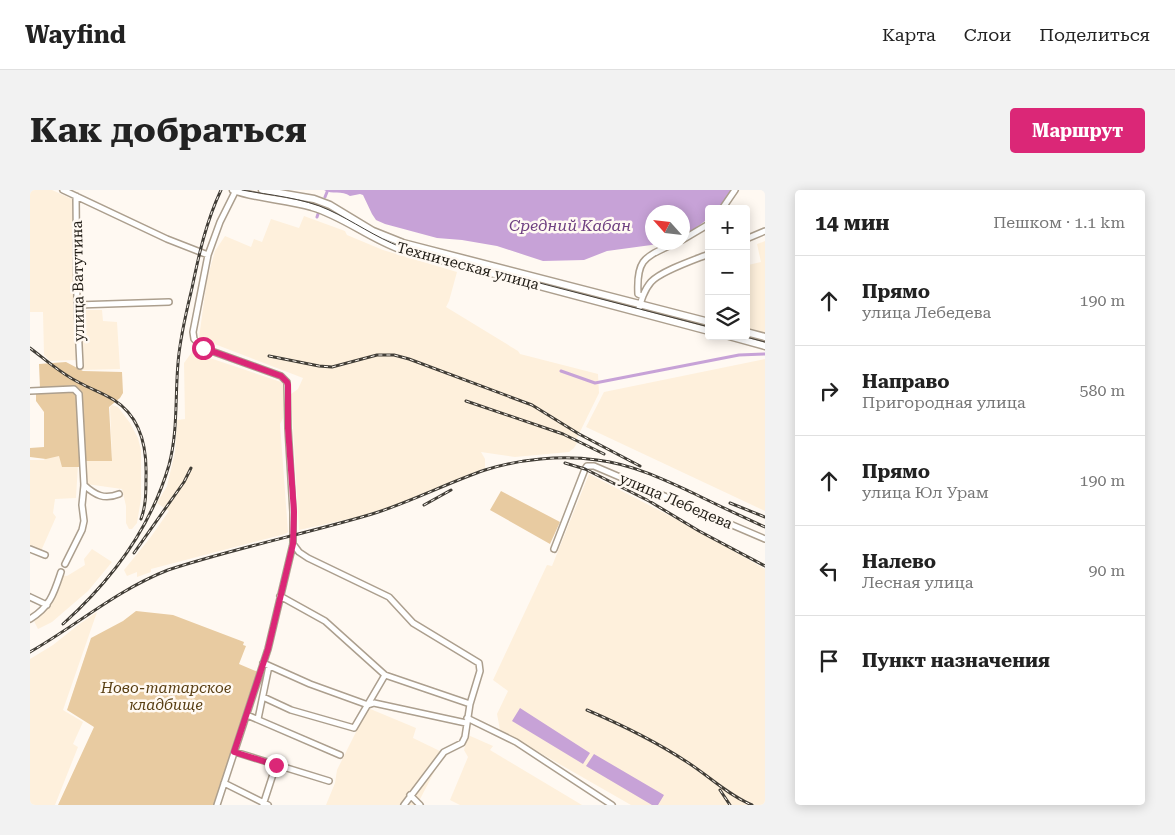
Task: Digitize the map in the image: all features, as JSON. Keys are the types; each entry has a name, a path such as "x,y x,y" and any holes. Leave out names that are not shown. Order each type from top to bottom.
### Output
{"main road":[{"name":"Техническая улица","path":"235,190 312,206 327,212 382,242 400,249 705,330"},
{"name":"Техническая улица","path":"262,190 314,199 330,205 373,231 403,243 705,321"},
{"path":"750,333 765,337"},
{"path":"743,340 765,346"}],"street":[{"path":"64,190 167,239 208,255"},
{"path":"217,805 263,663 293,544 294,512 287,382 281,376 203,348 194,339 193,324 208,255 220,222 235,190"},
{"path":"725,205 735,190"},
{"name":"улица Ватутина","path":"76,196 77,305 80,366"},
{"path":"690,235 705,226"},
{"path":"750,237 765,231"},
{"path":"642,296 638,294 639,268 641,263 647,257 661,250"},
{"path":"638,312 642,296 652,281 705,256"},
{"path":"77,305 169,302"},
{"path":"30,391 74,390 79,394 84,485 83,526 65,564"},
{"name":"улица Лебедева","path":"554,549 587,466 594,466 765,539"},
{"path":"84,485 102,497 118,494"},
{"path":"293,544 299,552 308,558 389,597 414,623 479,663 480,671 470,704 465,737 462,743 444,752 404,805"},
{"path":"30,549 45,555"},
{"path":"30,619 40,613 52,598 61,572"},
{"path":"280,596 325,621 385,675 470,704"},
{"path":"30,597 47,605"},
{"path":"263,663 310,684 368,705 374,703 467,721 516,742 612,805"},
{"path":"258,719 270,666"},
{"path":"263,697 291,710 354,728 385,675"},
{"path":"247,715 340,754"},
{"path":"234,752 329,781"},
{"path":"224,783 265,804 276,765"},
{"path":"410,795 420,805"}],"shaded area":[{"path":"30,190 52,190 72,199 76,360 50,361 44,355 43,312 30,312"},
{"path":"304,216 345,231 347,235 383,250 457,272 446,307 520,354 598,374 599,393 575,442 577,443 574,448 569,452 515,457 481,452 485,459 485,468 395,505 358,517 299,530 291,394 298,389 303,378 199,338 207,279 215,251 225,236 251,247 254,239 262,242 271,219 299,228"},
{"path":"765,241 765,334 750,330 750,265 761,262 757,244"},
{"path":"81,310 102,310 103,321 117,322 120,369 83,370"},
{"path":"192,352 284,383 283,418 280,424 288,532 151,569 151,572 137,577 137,572 127,576 124,570 169,511 157,503 167,486 175,452 177,420 185,419 184,363"},
{"path":"765,359 765,511 586,427 604,392"},
{"path":"112,405 118,407 130,423 138,438 141,450 141,499 137,523 132,529 129,529 126,523 126,506 122,489 86,484 83,460 112,458 110,407"},
{"path":"46,456 61,456 78,464 76,498 55,499 53,513 56,517 41,551 30,547 30,460 44,460"},
{"path":"589,474 699,531 765,569 765,805 631,805 500,730 497,714 508,691 493,680 547,565 552,566"},
{"path":"92,549 112,562 88,591 52,622 38,629 34,621 52,601 62,575 67,576 85,565 84,559"},
{"path":"97,612 63,710 83,722 73,744 78,747 55,805 30,805 30,659 53,645"},
{"path":"368,708 416,728 413,738 444,753 417,805 326,805 335,783 337,770"},
{"path":"468,735 493,746 490,750 582,805 460,805 450,800 468,757 464,750"}],"green space":[{"path":"66,362 83,371 122,372 123,393 109,407 112,461 79,461 79,467 62,467 59,456 46,459 30,457 30,448 44,447 44,412 36,401 36,393 76,392 40,388 39,364"},
{"path":"501,491 560,522 550,544 490,510"},
{"name":"Ново-татарское кладбище","path":"136,611 173,615 244,642 243,645 246,646 239,664 258,672 214,805 58,805 94,727 67,710 91,638 123,621"}],"water":[{"name":"Средний Кабан","path":"324,190 732,190 721,205 705,205 705,221 690,232 690,205 645,205 645,246 607,251 584,260 543,261 497,246 437,238 385,224 376,220 363,195 350,196 344,193"},
{"path":"520,708 590,753 583,764 512,721"},
{"path":"594,754 664,795 658,805 652,805 586,766"}],"waterway":[{"path":"325,197 327,192"},
{"path":"561,371 595,383 739,355 765,354"}],"tram line":[{"path":"242,190 286,197 319,206 401,247 705,326"},
{"path":"750,338 765,342"}],"railway":[{"path":"63,624 97,590 127,552 152,510 161,488 169,465 174,440 180,344 203,238 221,190"},
{"path":"30,348 66,375 114,400 131,415 140,434 145,455 146,493 141,519"},
{"path":"269,356 332,367 377,355 394,355 409,359 532,405 579,434 640,466"},
{"path":"466,401 563,434 604,454"},
{"path":"30,652 132,587 168,570 372,514 485,470 526,461 569,458 597,460 622,465 670,482 765,527"},
{"path":"565,463 585,469 649,501 699,531 765,566"},
{"path":"134,553 184,482 191,468"},
{"path":"424,505 451,490"},
{"path":"730,503 765,517"},
{"path":"587,710 663,747 735,796 752,805"},
{"path":"720,790 730,805"}],"route":[{"path":"203,348 281,376 288,385 288,428 294,512 293,544 289,554 268,649 234,752 276,765"}]}
